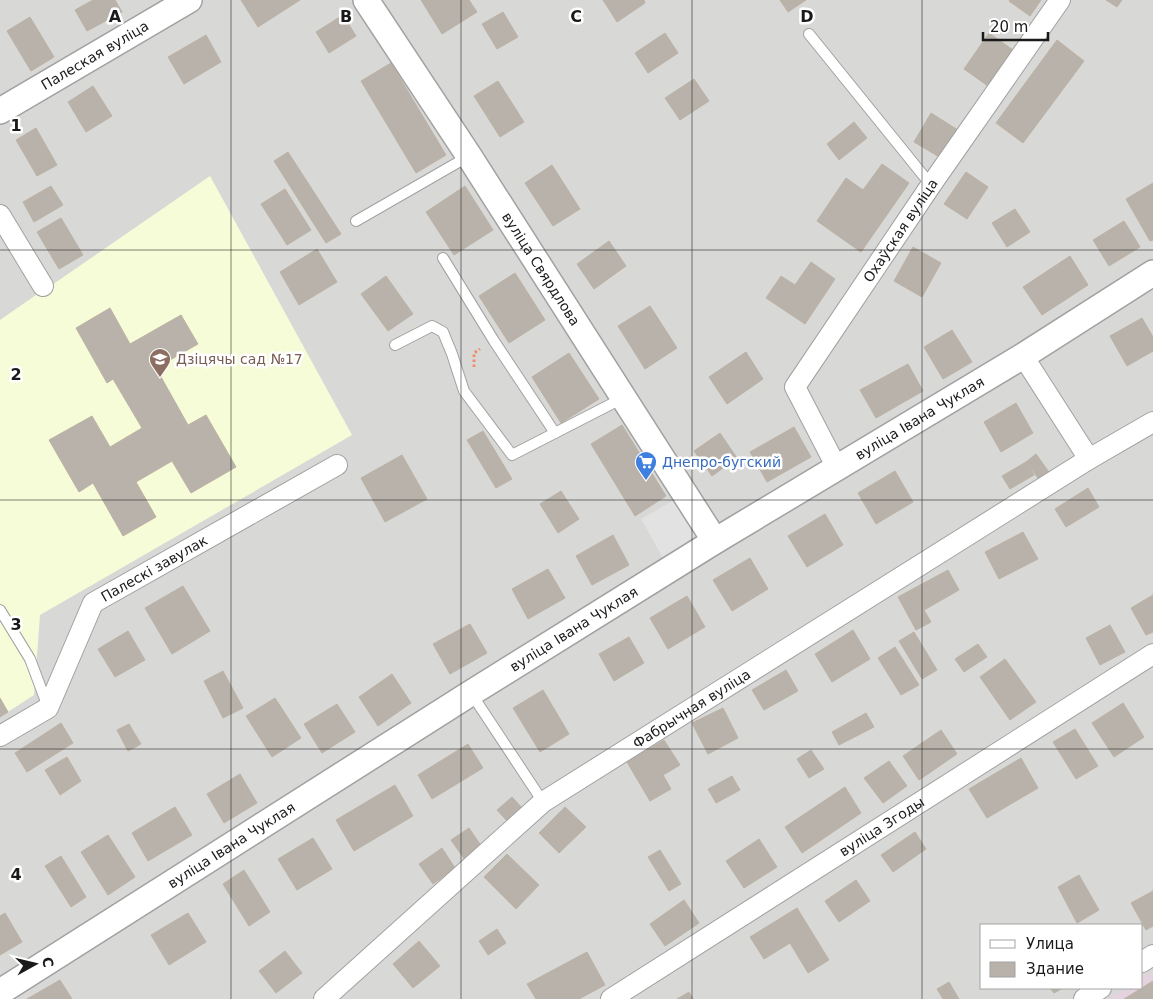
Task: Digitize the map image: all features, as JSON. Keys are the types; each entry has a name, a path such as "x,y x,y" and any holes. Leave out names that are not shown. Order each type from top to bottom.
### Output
{"street":[{"name":"Палеская вуліца","path":"0,112 190,0"},
{"name":"вуліца Свярдлова","path":"366,0 469,156 715,541"},
{"name":"Охаўская вуліца","path":"837,468 795,387 931,185 1060,0"},
{"path":"0,214 43,286"},
{"name":"вуліца Івана Чуклая","path":"0,992 471,693 715,541 1023,356 1153,274"},
{"path":"1023,356 1089,459"},
{"name":"Фабрычная вуліца","path":"324,999 543,802 1089,459 1153,422"},
{"name":"Палескі завулак","path":"48,708 93,603 337,465"},
{"name":"вуліца Згоды","path":"611,999 1153,654"},
{"path":"0,736 48,708"},
{"path":"1084,999 1099,989"}],"lane":[{"path":"809,34 931,185"},
{"path":"356,221 469,156"},
{"path":"443,258 494,341 555,433"},
{"path":"395,345 432,326 443,332 464,391 512,455 623,398"},
{"path":"0,610 30,659 48,708"},
{"path":"471,693 543,802"}],"path":[{"path":"464,391 473,370 474,353 494,341"}],"shaded area":[{"path":"0,0 1153,0 1153,999 0,999"},
{"name":"Дзіцячы сад №17","path":"210,176 352,435 40,615 34,695 0,717 0,320 36,295 11,253 25,242 52,285"},
{"path":"676,499 704,546 668,567 641,519"},
{"path":"1153,971 1153,999 1109,999 1125,989 1143,989 1143,977"}],"building":[{"path":"93,0 115,0 122,12 87,31 75,10"},
{"path":"241,0 300,0 258,27"},
{"path":"421,0 469,0 477,12 442,34"},
{"path":"603,0 644,0 645,3 617,22"},
{"path":"780,0 806,0 788,12"},
{"path":"1010,0 1041,0 1030,16"},
{"path":"1106,0 1122,0 1117,7"},
{"path":"503,12 518,37 497,49 482,24"},
{"path":"343,15 356,36 329,53 316,32"},
{"path":"30,17 54,57 31,71 7,31"},
{"path":"665,33 678,53 648,73 635,53"},
{"path":"989,33 1013,50 988,86 964,69"},
{"path":"206,35 221,62 184,84 168,57"},
{"path":"1057,40 1084,61 1023,143 996,123"},
{"path":"391,63 446,155 416,173 361,81"},
{"path":"694,79 709,101 680,120 665,98"},
{"path":"498,81 524,122 500,137 474,96"},
{"path":"93,86 112,116 86,132 68,102"},
{"path":"931,113 958,130 941,158 914,142"},
{"path":"854,122 867,138 839,160 827,144"},
{"path":"36,128 57,165 37,176 16,140"},
{"path":"288,152 341,234 326,243 274,161"},
{"path":"882,164 909,183 861,252 817,221 846,178 863,190"},
{"path":"552,165 580,209 553,226 525,183"},
{"path":"966,172 988,187 967,219 944,204"},
{"path":"1153,183 1153,240 1150,241 1126,199"},
{"path":"51,186 63,205 34,222 23,202"},
{"path":"465,186 493,230 454,255 426,212"},
{"path":"285,189 311,230 287,245 261,204"},
{"path":"1015,209 1030,232 1007,247 992,223"},
{"path":"61,218 83,255 59,269 37,232"},
{"path":"1124,221 1140,247 1109,266 1093,240"},
{"path":"609,241 626,266 594,289 577,264"},
{"path":"913,247 941,263 922,297 894,281"},
{"path":"317,249 337,282 299,305 280,272"},
{"path":"1070,256 1088,285 1042,315 1023,287"},
{"path":"811,262 835,279 805,324 766,298 781,276 795,285"},
{"path":"515,273 545,320 509,343 479,296"},
{"path":"386,276 413,314 388,331 361,294"},
{"path":"650,306 677,348 645,369 618,326"},
{"path":"110,308 130,344 181,315 198,344 156,368 188,425 206,415 236,467 191,493 172,461 136,482 156,517 123,536 93,483 79,492 49,440 92,416 110,447 142,428 113,379 107,383 76,328"},
{"path":"1142,318 1153,337 1153,351 1127,366 1110,336"},
{"path":"952,330 972,362 943,379 924,347"},
{"path":"746,352 763,379 727,404 709,377"},
{"path":"569,353 599,399 561,423 532,377"},
{"path":"908,364 923,391 876,418 860,390"},
{"path":"1016,403 1033,433 1001,452 984,422"},
{"path":"622,425 666,496 635,516 591,444"},
{"path":"794,427 811,457 767,482 750,452"},
{"path":"483,431 512,479 496,488 467,440"},
{"path":"720,433 737,458 712,476 694,451"},
{"path":"1036,454 1051,475 1041,482 1026,462"},
{"path":"402,455 427,499 385,522 361,478"},
{"path":"1026,462 1034,475 1010,489 1002,476"},
{"path":"895,471 913,502 876,524 858,493"},
{"path":"1088,488 1099,507 1066,527 1055,509"},
{"path":"561,491 579,519 558,533 540,504"},
{"path":"825,514 843,545 807,567 788,536"},
{"path":"1023,532 1038,559 999,579 985,552"},
{"path":"613,535 629,565 592,585 576,556"},
{"path":"750,558 768,589 732,611 713,580"},
{"path":"548,569 565,598 528,619 512,589"},
{"path":"948,570 959,590 924,610 931,622 916,630 898,597"},
{"path":"183,586 210,631 172,654 145,608"},
{"path":"1153,595 1153,632 1146,635 1131,608"},
{"path":"687,596 705,627 668,649 650,618"},
{"path":"470,624 487,653 450,674 433,644"},
{"path":"1110,625 1125,652 1100,665 1086,638"},
{"path":"853,630 870,659 832,682 815,654"},
{"path":"128,631 145,660 115,677 98,649"},
{"path":"914,632 937,670 922,679 899,641"},
{"path":"629,637 644,663 614,681 599,654"},
{"path":"978,644 987,657 964,672 955,659"},
{"path":"895,647 919,685 901,695 878,658"},
{"path":"1005,659 1036,702 1010,720 980,677"},
{"path":"786,670 798,691 764,710 752,690"},
{"path":"223,671 243,708 223,718 204,681"},
{"path":"392,674 411,703 378,726 359,697"},
{"path":"543,690 569,734 540,752 513,708"},
{"path":"0,698 8,712 0,717"},
{"path":"275,698 301,738 272,757 246,716"},
{"path":"1123,703 1144,737 1114,757 1092,723"},
{"path":"337,704 355,732 322,753 304,724"},
{"path":"723,708 738,738 708,754 692,723"},
{"path":"866,713 874,727 839,745 832,732"},
{"path":"61,723 73,743 27,772 15,753"},
{"path":"129,724 141,744 128,751 117,730"},
{"path":"1075,729 1098,766 1076,779 1053,742"},
{"path":"941,730 957,754 919,780 903,756"},
{"path":"664,740 680,765 663,775 671,789 650,801 627,762"},
{"path":"468,744 483,768 432,799 418,775"},
{"path":"811,750 824,769 809,778 797,759"},
{"path":"67,757 81,781 60,795 45,770"},
{"path":"1021,758 1038,788 987,818 969,789"},
{"path":"889,761 907,786 883,803 864,778"},
{"path":"240,774 257,803 224,823 207,794"},
{"path":"732,776 740,790 716,803 708,789"},
{"path":"395,785 413,816 354,851 336,820"},
{"path":"845,787 861,813 802,853 785,827"},
{"path":"512,797 523,809 508,822 497,810"},
{"path":"175,807 192,835 148,861 132,833"},
{"path":"565,807 586,827 559,853 539,833"},
{"path":"469,828 482,847 465,860 451,840"},
{"path":"915,832 926,849 893,872 881,855"},
{"path":"108,835 135,877 108,895 81,852"},
{"path":"313,838 332,869 297,890 278,859"},
{"path":"759,839 777,867 744,888 726,861"},
{"path":"442,848 455,868 433,884 419,864"},
{"path":"660,850 681,884 669,891 648,857"},
{"path":"507,854 539,885 516,909 484,877"},
{"path":"61,856 86,897 71,907 45,866"},
{"path":"244,870 270,912 249,926 223,884"},
{"path":"1079,875 1099,910 1077,923 1058,887"},
{"path":"856,880 870,901 839,922 825,901"},
{"path":"1153,891 1153,926 1146,930 1131,903"},
{"path":"684,900 699,923 665,946 650,924"},
{"path":"797,908 829,960 808,973 790,943 764,959 750,937"},
{"path":"5,913 22,942 0,955 0,916"},
{"path":"188,913 206,942 169,965 151,935"},
{"path":"497,929 506,943 488,955 479,941"},
{"path":"419,941 440,966 413,988 393,964"},
{"path":"285,951 302,973 276,993 259,971"},
{"path":"587,952 605,985 579,999 536,999 527,984"},
{"path":"60,980 72,999 27,999"},
{"path":"1153,981 1153,999 1124,999 1143,989"},
{"path":"949,982 959,999 943,999 937,989"},
{"path":"1051,989 1061,989 1054,993"},
{"path":"689,992 693,999 677,999"}],"place":[{"name":"Дзіцячы сад №17","path":"160,378"},
{"name":"Днепро-бугский","path":"646,481"}]}
